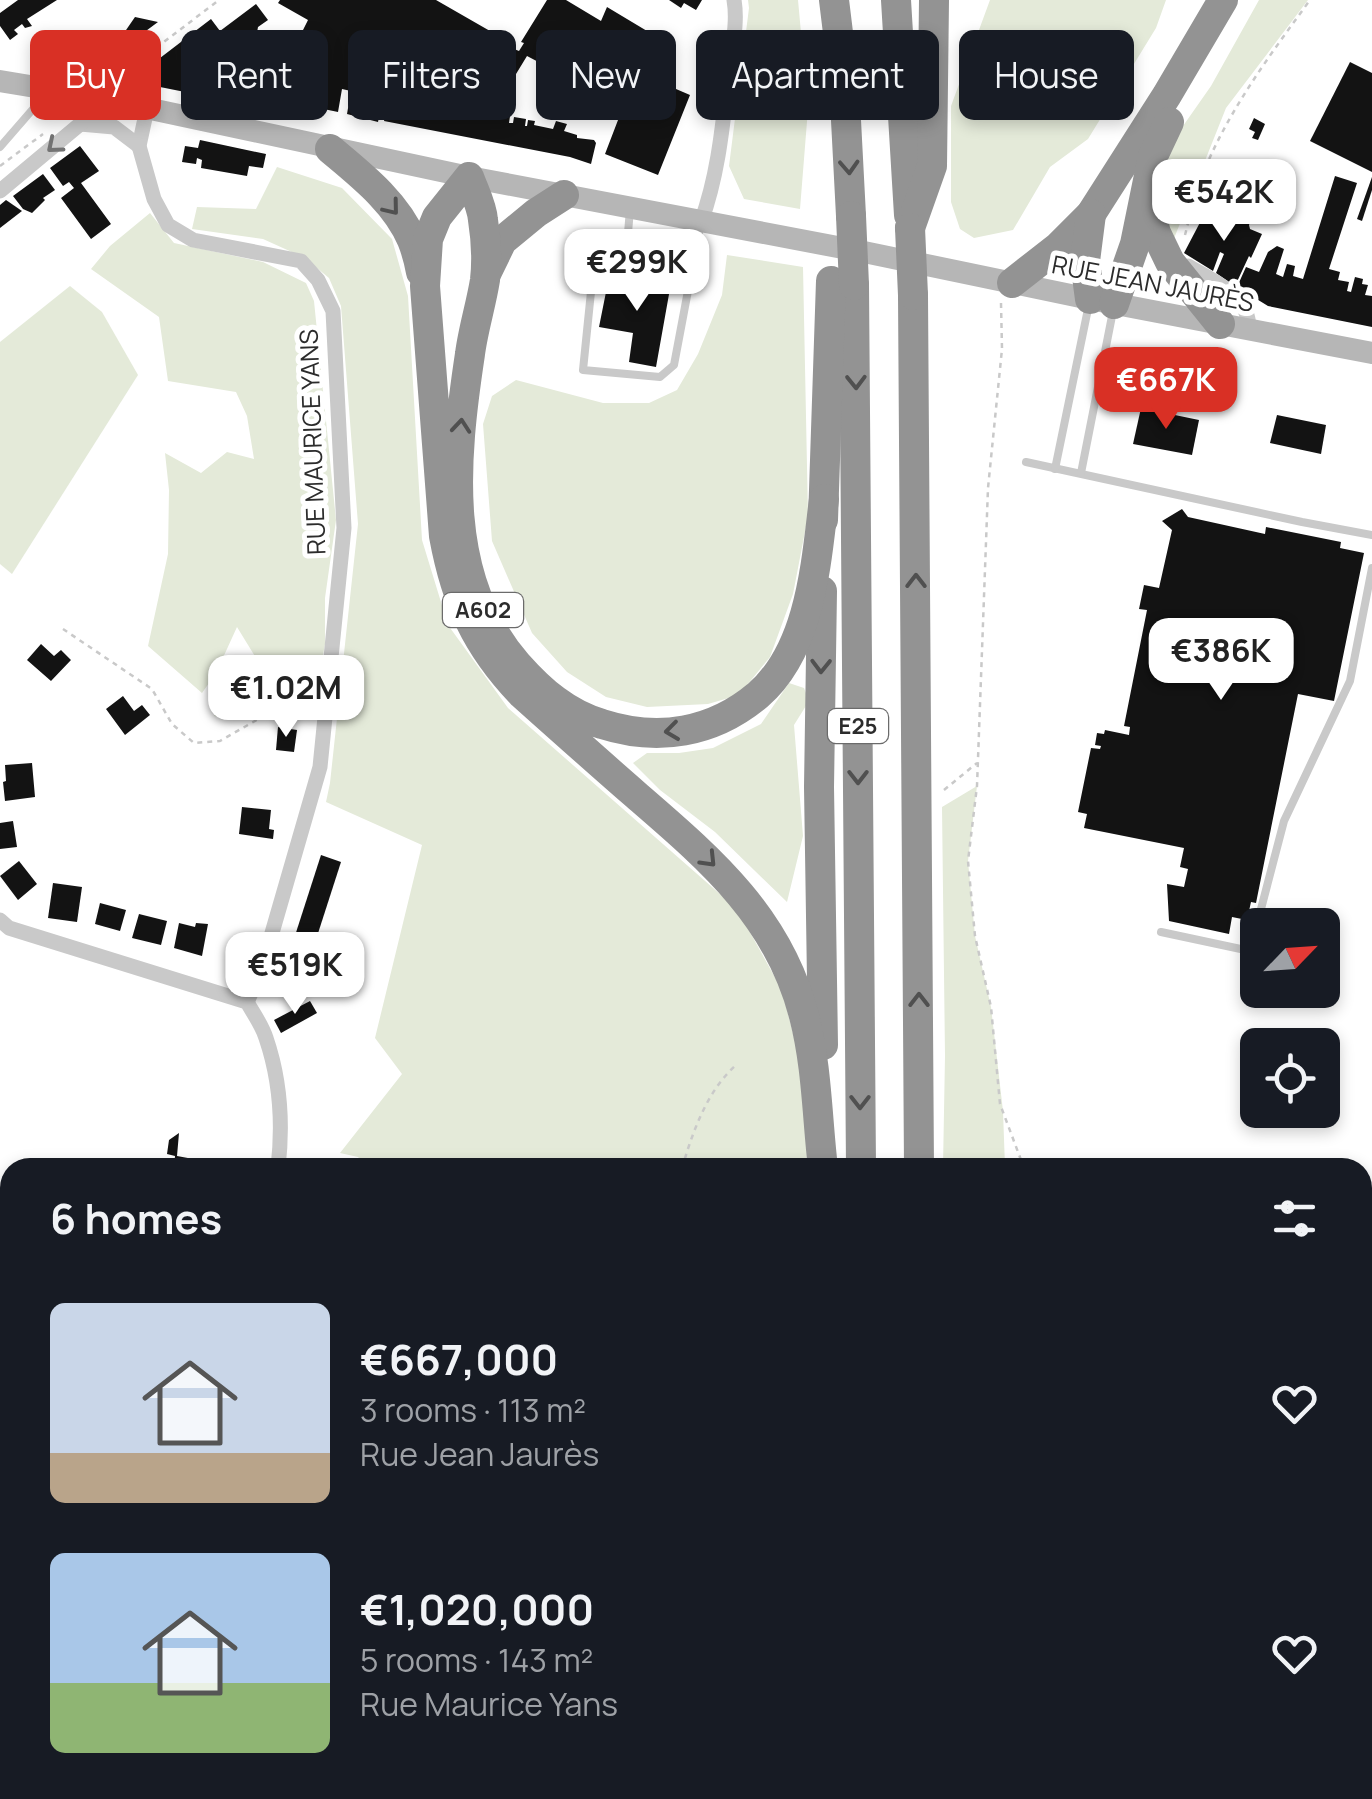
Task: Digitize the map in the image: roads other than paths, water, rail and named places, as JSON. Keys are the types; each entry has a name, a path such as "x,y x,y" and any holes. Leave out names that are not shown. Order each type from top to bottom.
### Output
{"highway":[{"name":"E25","path":"834,0 844,82 852,216 843,283 861,1158"},
{"name":"E25","path":"896,0 913,295 919,1158"},
{"path":"910,228 932,166 934,0"},
{"path":"1008,282 1058,246 1091,214 1223,0"},
{"path":"1102,302 1135,244 1153,156 1166,127 1242,0"},
{"name":"A602","path":"330,149 388,201 403,222 413,241 425,286"},
{"name":"A602","path":"469,177 483,216 485,277 460,425 457,503 472,588 500,644 538,688 566,709 612,728 642,734 668,733 716,722 738,710 776,676 810,598 824,499 843,283"},
{"name":"A602","path":"469,177 436,217 428,239 425,286 444,536 456,588 477,637 498,669 698,849 763,922 781,952 804,1014 816,1072 823,1158"},
{"path":"1146,191 1156,233 1170,262 1234,327"},
{"name":"A602","path":"485,277 502,241 564,195"},
{"path":"1091,214 1085,261 1102,302"},
{"path":"824,499 819,787 824,1158"}],"main road":[{"path":"0,81 30,86"},
{"name":"RUE JEAN JAURÈS","path":"161,112 469,177 1372,354"}],"street":[{"path":"701,222 718,157 735,24 734,0"},
{"path":"0,191 85,120"},
{"name":"RUE MAURICE YANS","path":"145,120 139,146 154,199 168,224 192,240 302,260 318,280 333,311 344,528 320,766 261,972 247,1002"},
{"path":"80,124 114,127 139,146"},
{"path":"1188,266 1236,296 1246,308 1234,327"},
{"path":"3,928 247,1002 266,1036 277,1086 279,1158"}],"lane":[{"path":"0,147 30,113"},
{"path":"0,129 18,128"},
{"path":"630,208 628,233 592,282 583,370 660,377 674,365 701,222"},
{"path":"1055,469 1102,302"},
{"path":"1081,473 1102,302"},
{"path":"1026,462 1372,534"},
{"path":"1161,932 1250,951 1284,821 1350,681 1372,568"}]}
